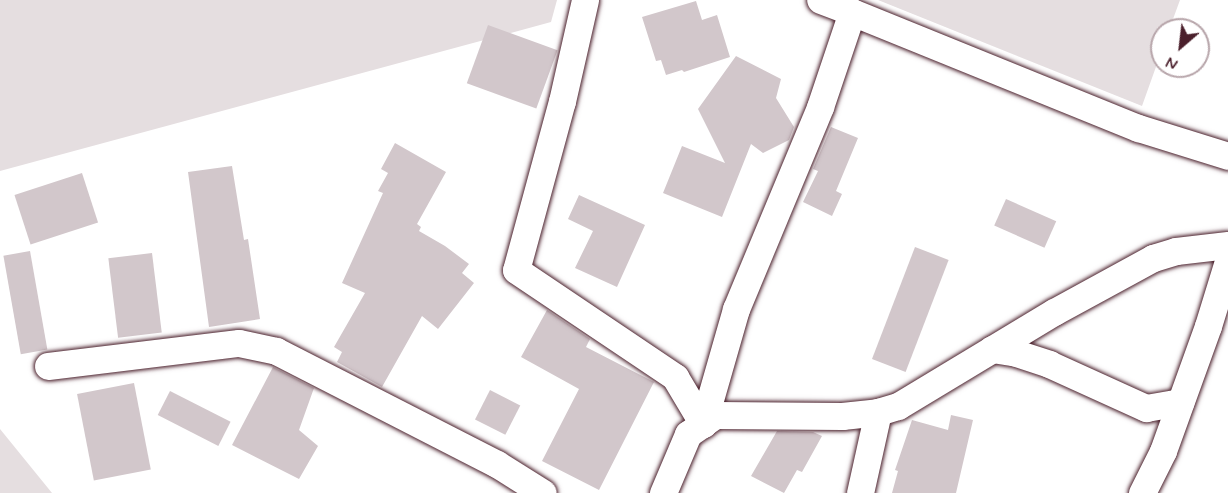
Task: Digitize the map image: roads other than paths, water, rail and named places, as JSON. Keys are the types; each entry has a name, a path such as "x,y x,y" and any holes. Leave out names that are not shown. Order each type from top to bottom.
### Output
{"street":[{"path":"585,0 562,101 516,270 675,377 703,424"},
{"path":"820,0 1138,128 1228,156"},
{"path":"703,424 736,309 820,107 852,12"},
{"path":"663,493 688,434 715,415 842,416 878,412 898,406 1054,312 1154,258 1176,251 1228,245"},
{"path":"1142,493 1163,451 1180,402 1218,330 1228,261"},
{"path":"48,366 239,343 276,351 497,464 543,493"},
{"path":"992,349 1016,353 1049,364 1146,408 1180,402"},
{"path":"860,493 878,412"}]}
